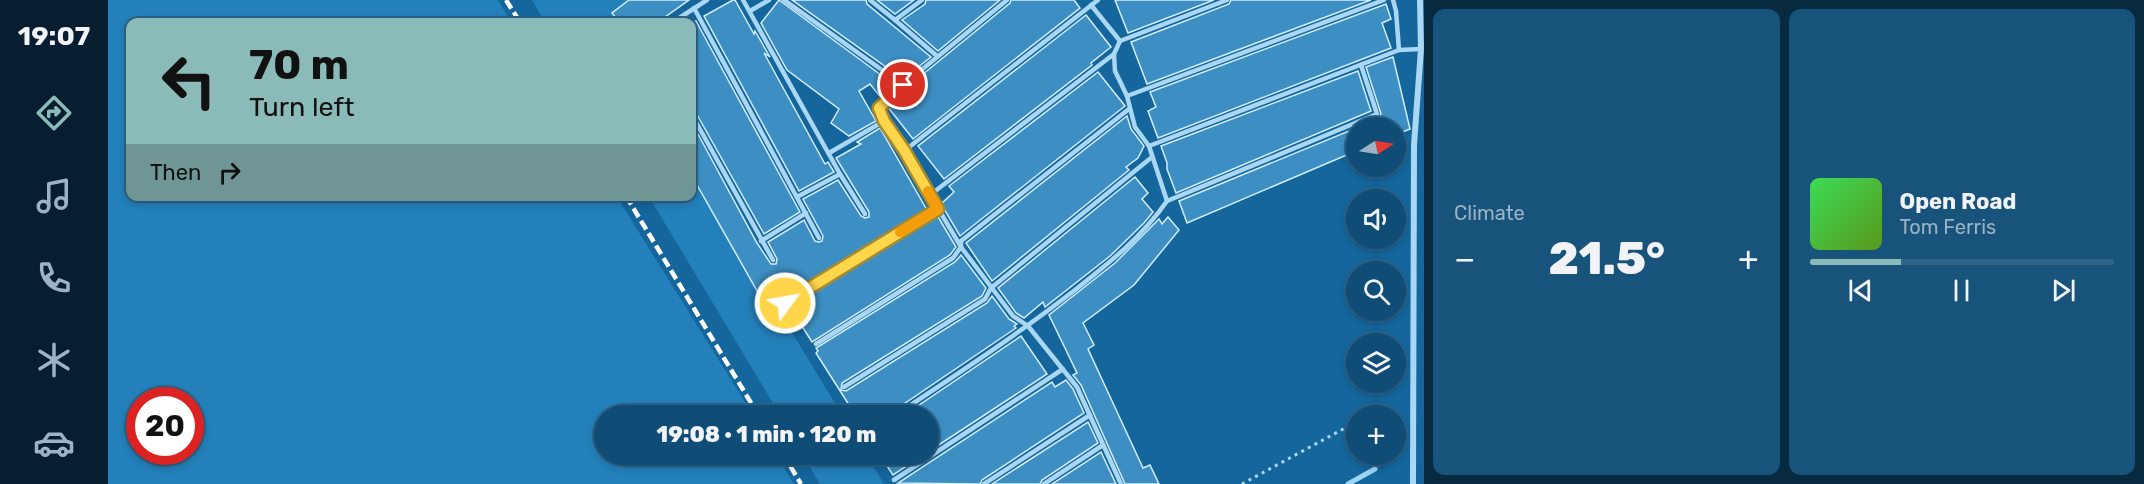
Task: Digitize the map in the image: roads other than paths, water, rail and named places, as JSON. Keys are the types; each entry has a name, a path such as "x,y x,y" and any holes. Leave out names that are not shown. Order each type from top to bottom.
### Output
{"street":[{"path":"1413,484 1414,145 1421,49 1420,0"}],"lane":[{"path":"679,18 707,0"},
{"path":"743,0 840,174 865,214"},
{"path":"750,11 769,0"},
{"path":"784,0 903,85"},
{"path":"870,0 938,56"},
{"path":"895,20 922,0"},
{"path":"1007,0 903,85 879,108 884,121 904,150 962,248 1013,316 1028,326 1077,387 1121,484"},
{"path":"904,150 1098,0"},
{"path":"930,195 1114,54 1120,41 1227,0"},
{"path":"1127,96 1384,0"},
{"path":"1393,0 1399,50"},
{"path":"1091,5 1120,41"},
{"path":"694,8 819,238"},
{"path":"1149,146 1399,50 1421,49"},
{"path":"1114,54 1115,70 1127,96 1135,127 1149,146 1167,201"},
{"path":"910,405 1028,326 1117,257 1152,222 1167,201 1377,114 1361,65"},
{"path":"962,248 961,241 1129,109"},
{"path":"829,153 884,121"},
{"path":"696,123 772,260"},
{"path":"844,387 985,299 992,288 1152,157"},
{"path":"797,198 840,174"},
{"path":"785,303 938,209"},
{"path":"761,241 806,213"},
{"path":"816,344 953,258 962,248"},
{"path":"894,480 1063,369"},
{"path":"984,484 1090,415"},
{"path":"1044,484 1103,445"}],"waterway":[{"path":"1348,484 1375,469"}],"railway":[{"path":"506,0 517,18"},
{"path":"629,201 752,405"},
{"path":"790,465 801,484"}]}
